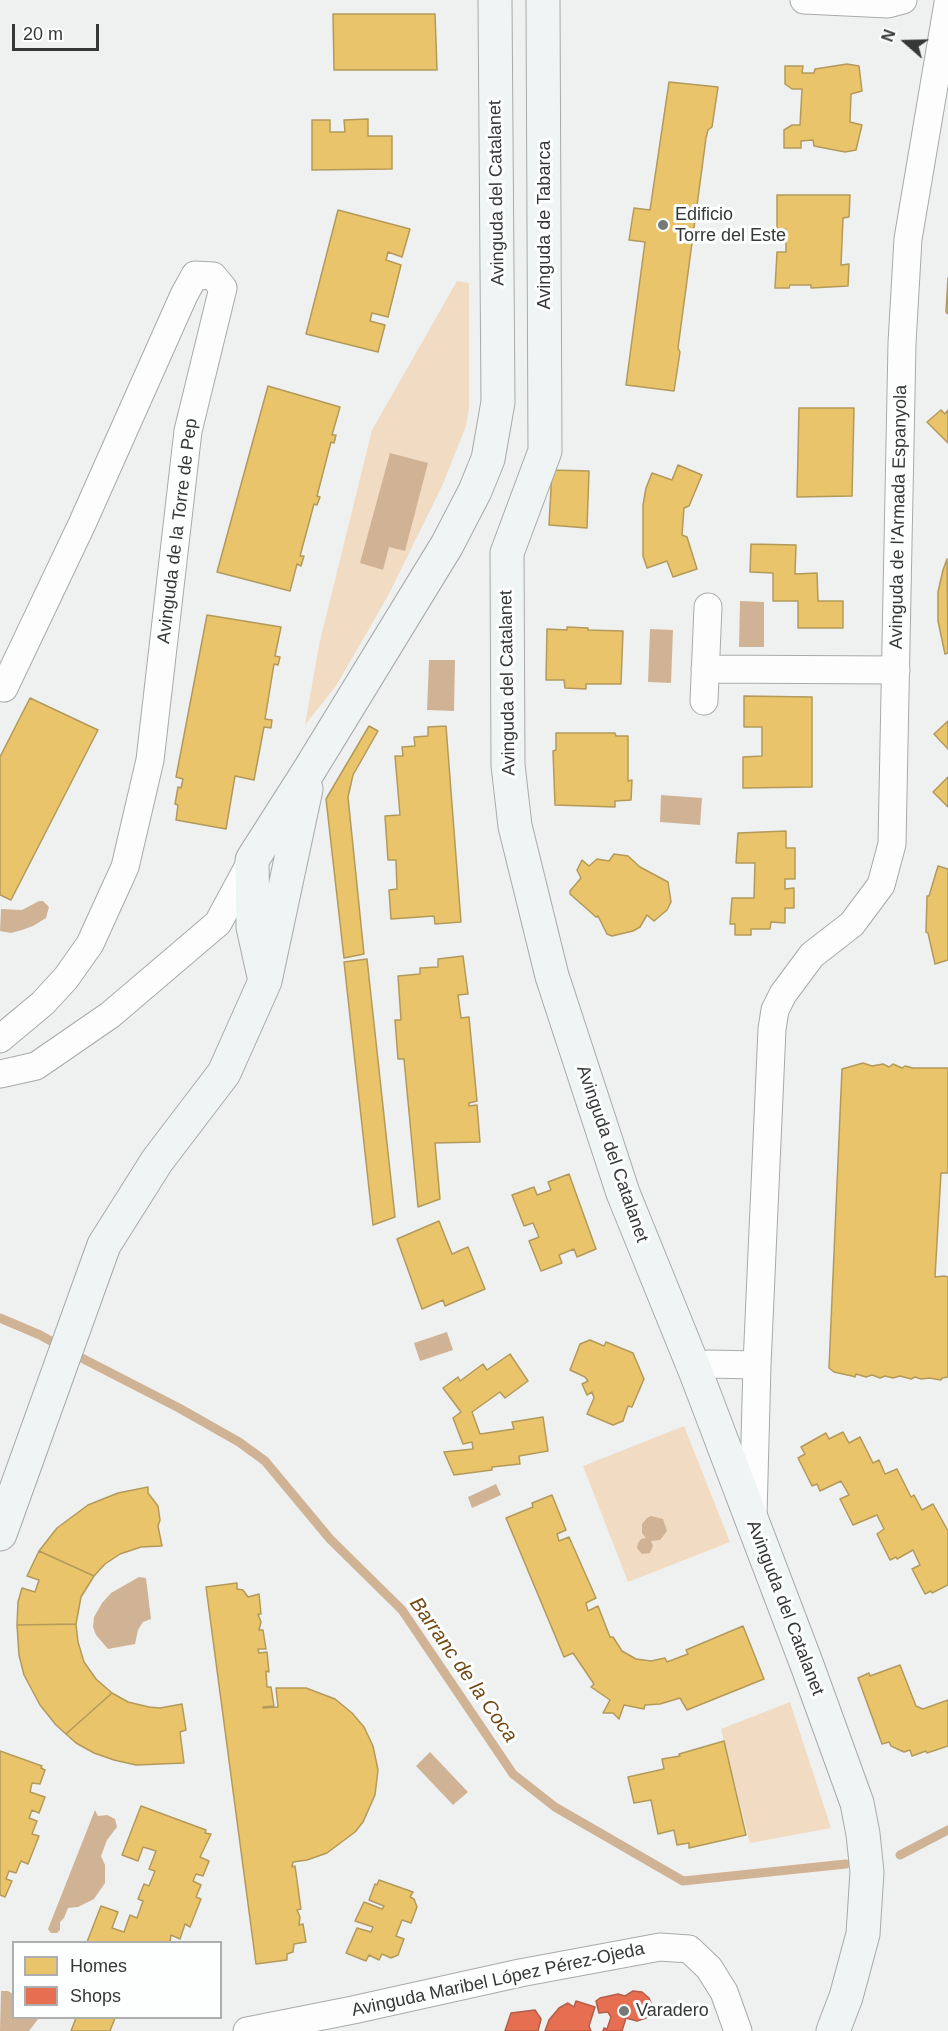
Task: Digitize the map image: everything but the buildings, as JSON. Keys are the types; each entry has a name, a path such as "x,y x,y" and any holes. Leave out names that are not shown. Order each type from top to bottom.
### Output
{"street":[{"name":"Avinguda del Catalanet","path":"252,860 447,545 475,491 488,459 498,402 495,0"},
{"name":"Avinguda de Tabarca","path":"543,0 544,451"},
{"path":"804,0 888,4 903,0"},
{"name":"Avinguda de l'Armada Espanyola","path":"757,1365 772,1029 775,1010 783,994 812,955 852,924 881,885 892,844 902,343 908,239 948,3"},
{"name":"Avinguda de la Torre de Pep","path":"0,1039 42,1003 66,978 90,944 125,867 150,760 188,431 223,288 213,276 195,275 183,295 82,524 4,688"},
{"name":"Avinguda del Catalanet","path":"544,451 507,553 508,765 515,826 552,976 623,1193 696,1373 860,1819 867,1872 863,1934 846,1997 833,2031"},
{"path":"704,701 708,607"},
{"path":"705,669 896,670"},
{"name":"Avinguda del Catalanet","path":"0,1534 104,1245 158,1161 224,1073 265,981 310,769"},
{"path":"252,860 253,927 265,981"},
{"path":"0,1074 36,1066 110,1015 218,923 252,860"},
{"path":"696,1373 708,1364 757,1365 753,1524"},
{"path":"710,1413 755,1413"},
{"name":"Avinguda Maribel López Pérez-Ojeda","path":"247,2031 520,1973 660,1947 689,1949 710,1968 724,1992 738,2031"}],"shaded area":[{"path":"457,281 469,283 469,408 466,426 443,484 389,594 336,686 305,725 319,645 372,430"},
{"path":"390,453 428,463 405,551 389,547 383,570 360,563"},
{"path":"740,601 764,602 764,647 739,647"},
{"path":"650,629 673,630 671,683 648,682"},
{"path":"429,660 455,660 454,711 427,710"},
{"path":"661,795 702,798 700,825 660,822"},
{"path":"43,901 49,907 46,918 22,930 11,933 0,931 1,909 22,910"},
{"path":"447,1332 453,1350 420,1361 414,1343"},
{"path":"684,1426 730,1542 628,1582 583,1466"},
{"path":"496,1484 501,1495 472,1508 468,1497"},
{"path":"651,1516 663,1519 667,1531 660,1540 651,1541 653,1546 650,1553 642,1554 637,1548 641,1539 646,1538 642,1533 642,1524"},
{"path":"139,1577 146,1578 151,1619 143,1622 138,1630 135,1644 108,1649 96,1635 93,1627 94,1617 111,1593"},
{"path":"790,1702 831,1828 750,1843 721,1729"},
{"path":"430,1752 468,1792 453,1805 416,1766"},
{"path":"95,1810 98,1816 107,1815 115,1819 117,1827 107,1840 101,1856 105,1865 105,1883 94,1899 78,1907 68,1908 60,1922 60,1930 57,1933 51,1933 48,1929"},
{"path":"1,1991 8,1991 12,1993 12,2019 38,2019 29,2031 0,2031"}],"waterway":[{"name":"Barranc de la Coca","path":"0,1318 60,1346"},
{"name":"Barranc de la Coca","path":"72,1353 179,1408 239,1442 265,1461 330,1539 402,1610 513,1774 555,1807 683,1881 846,1864"},
{"name":"Barranc de la Coca","path":"900,1855 948,1830"}],"place":[{"name":"Edificio Torre del Este","path":"663,225"},
{"name":"Varadero","path":"624,2011"}]}
